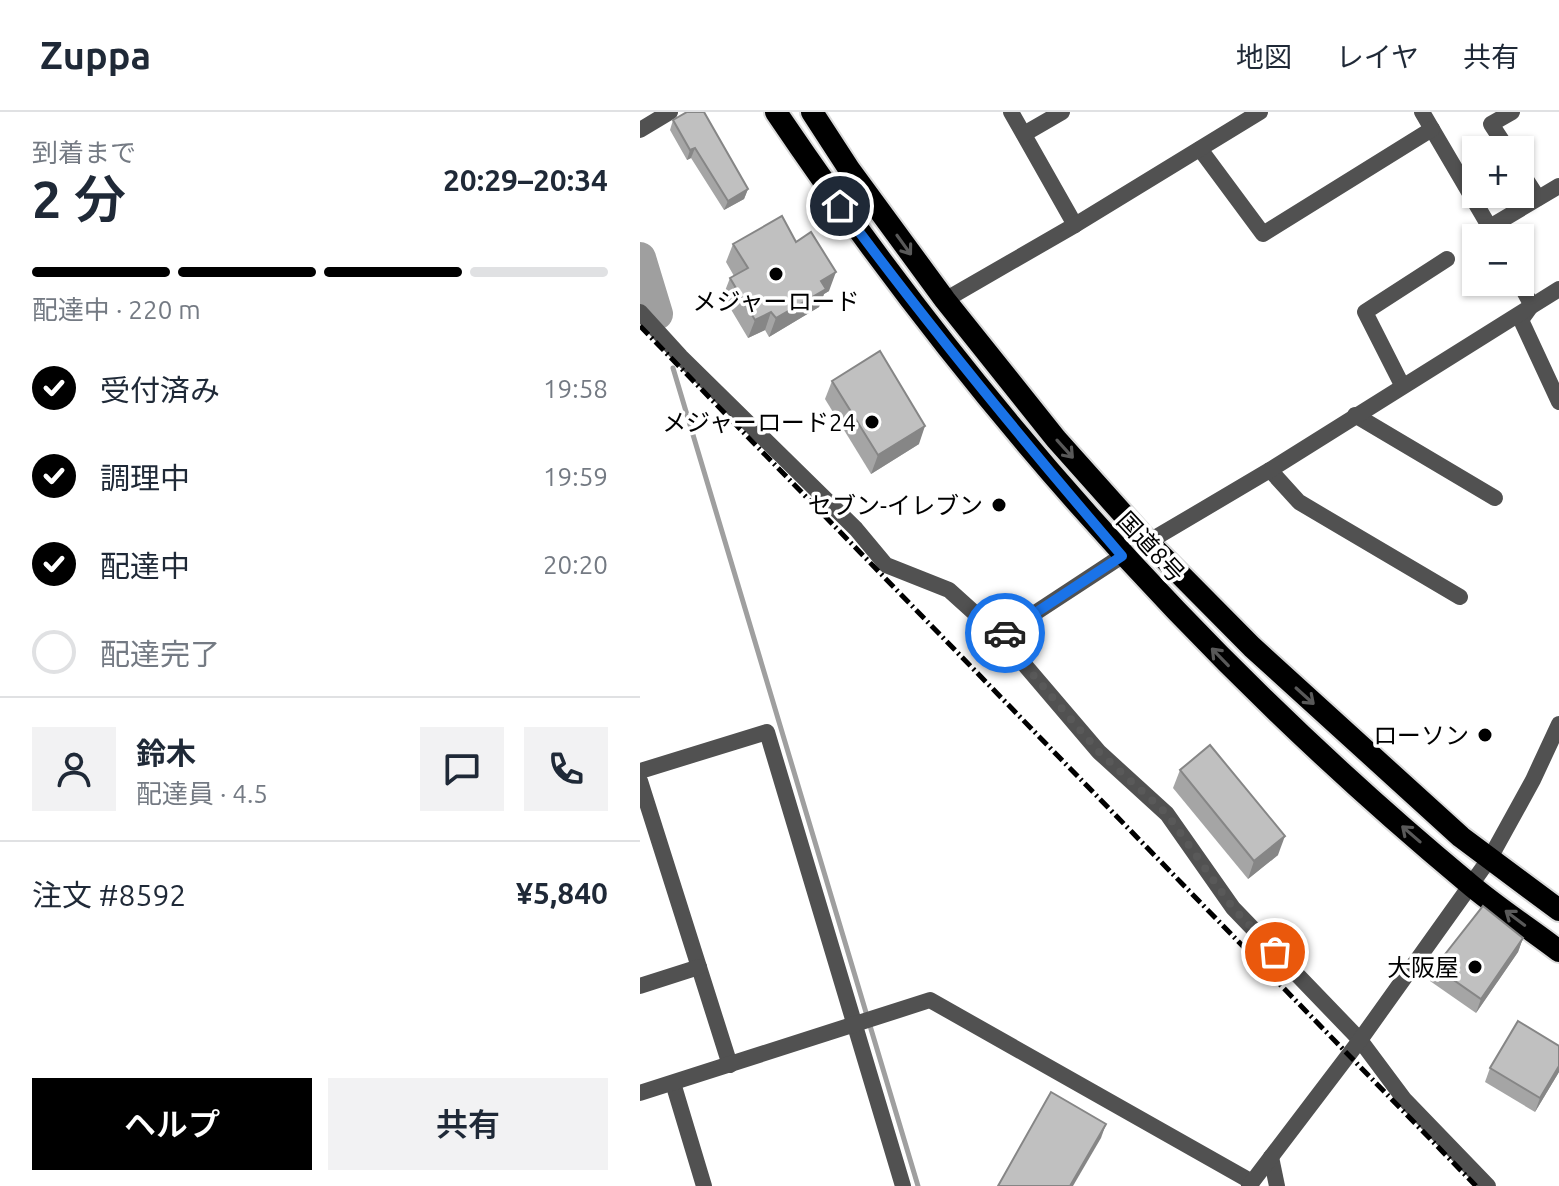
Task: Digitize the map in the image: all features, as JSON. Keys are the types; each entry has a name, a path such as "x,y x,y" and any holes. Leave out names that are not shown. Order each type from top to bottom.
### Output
{"highway":[{"name":"国道8号","path":"776,112 921,316 1023,442 1122,556 1244,682 1470,885 1559,951"},
{"name":"国道8号","path":"812,112 849,169 945,300 1056,439 1148,542 1252,647 1461,837 1559,910"}],"street":[{"path":"640,130 670,112"},
{"path":"1011,112 1075,225"},
{"path":"1024,134 1062,112"},
{"path":"945,300 1260,112"},
{"path":"1422,112 1488,224"},
{"path":"1499,136 1491,124 1512,112"},
{"path":"1200,149 1263,234 1432,129"},
{"path":"1504,224 1559,186"},
{"path":"1534,192 1538,198"},
{"path":"1402,385 1365,312 1447,259"},
{"path":"1148,542 1270,470 1559,289"},
{"path":"1527,296 1531,304"},
{"path":"1531,304 1521,320 1559,402"},
{"path":"640,312 681,357 856,529 886,565 949,590 1000,636 1099,752 1167,814 1233,908 1360,1040 1404,1099 1488,1186"},
{"path":"1355,415 1495,498"},
{"path":"1270,470 1299,502 1460,597"},
{"path":"1000,636 1122,556"},
{"path":"640,1093 930,1000 1251,1184 1360,1040 1490,858 1533,780 1559,724"},
{"path":"640,771 767,732 903,1186"},
{"path":"640,781 730,1065"},
{"path":"640,986 699,967"},
{"path":"673,1083 704,1186"},
{"path":"1271,1157 1277,1186"}],"building":[{"path":"687,112 704,112 748,189 728,201 695,148 690,150 673,120"},
{"name":"メジャーロード","path":"782,216 796,242 811,232 836,272 821,281 826,289 776,318 771,312 755,320 730,278 748,268 733,244"},
{"name":"メジャーロード24","path":"880,351 925,426 878,455 832,381"},
{"path":"1210,745 1285,836 1254,861 1180,770"},
{"name":"大阪屋","path":"1483,906 1523,938 1481,999 1435,967"},
{"path":"1518,1021 1559,1046 1559,1066 1540,1098 1490,1068"},
{"path":"1051,1092 1106,1124 1070,1186 998,1186"}],"waterway":[{"path":"640,258 657,314"},
{"path":"673,368 918,1186"}],"railway":[{"path":"640,326 1476,1186"}],"way so far":[{"path":"1005,633 1000,636 1099,752 1167,814 1233,908 1275,952"}],"place":[{"name":"メジャーロード","path":"776,274"},
{"name":"メジャーロード24","path":"872,422"},
{"name":"セブン-イレブン","path":"999,505"},
{"name":"ローソン","path":"1485,735"},
{"name":"大阪屋","path":"1475,967"}],"route":[{"path":"840,206 921,316 1023,442 1122,556 1005,633"}]}
